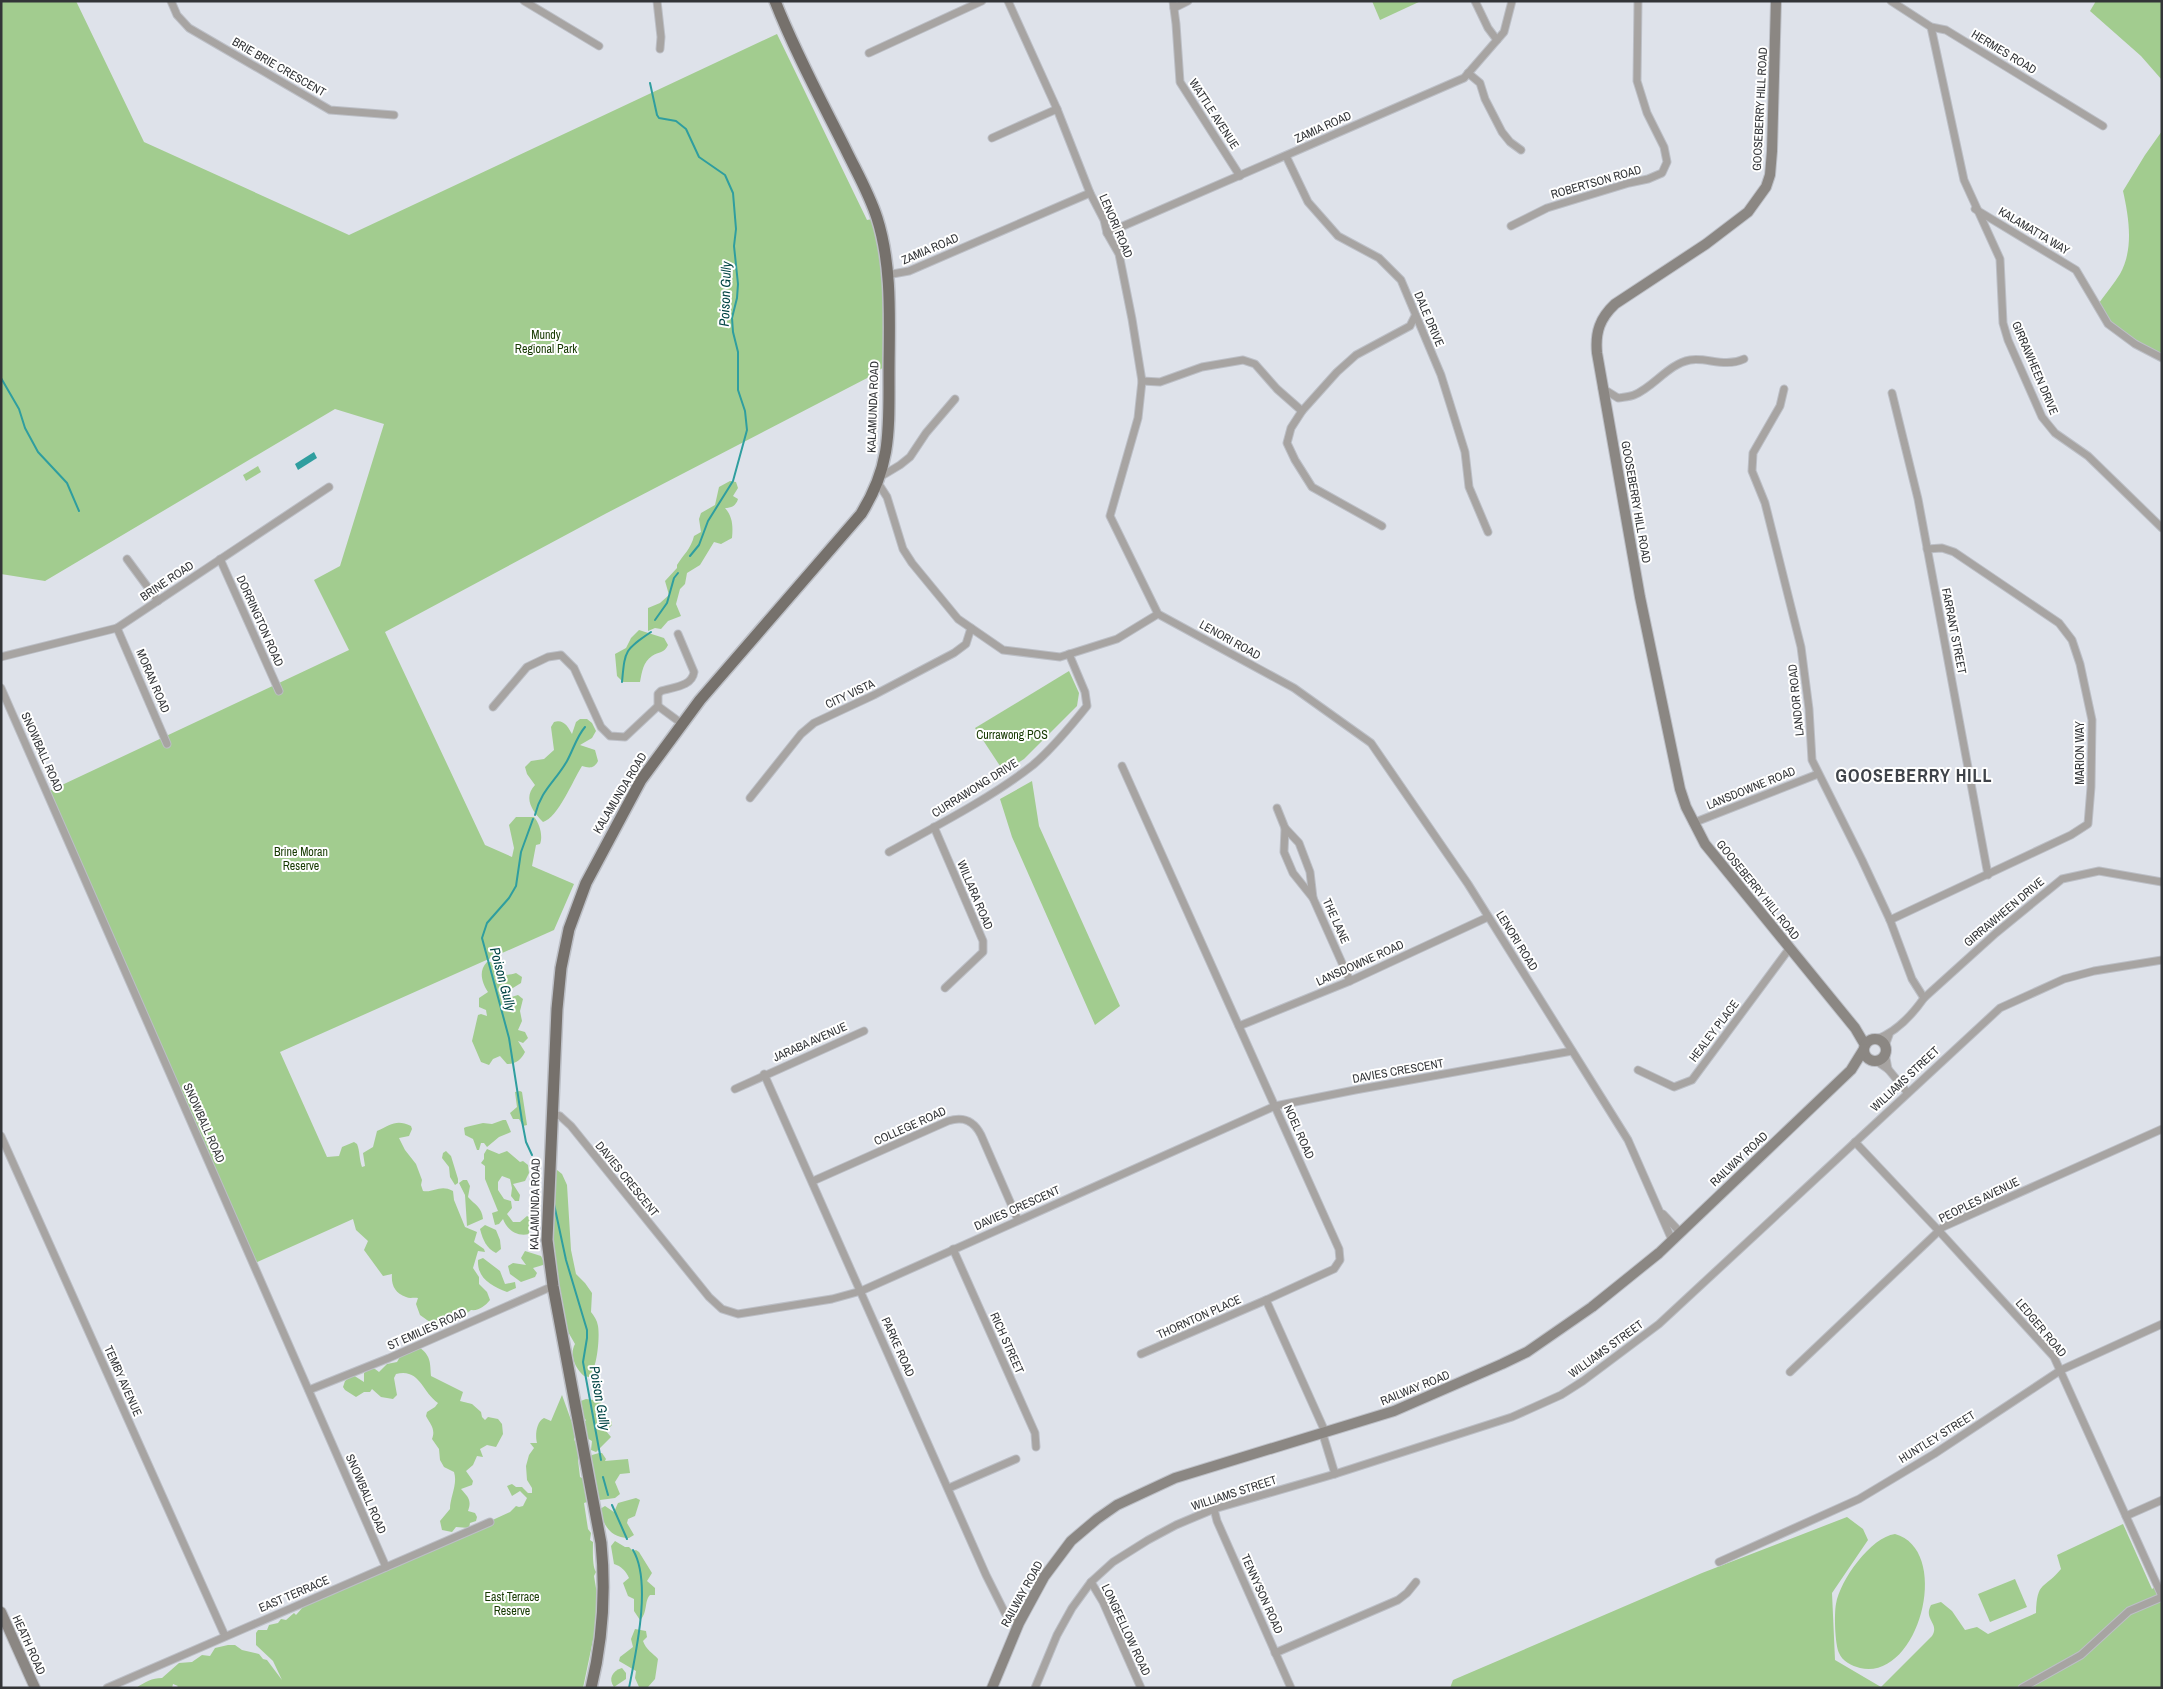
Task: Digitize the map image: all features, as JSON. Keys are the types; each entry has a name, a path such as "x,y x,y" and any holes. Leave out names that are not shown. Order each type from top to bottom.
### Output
{"main road":[{"name":"KALAMUNDA ROAD","path":"591,1688 600,1645 603,1616 602,1557 546,1240 560,968 573,916 586,883 627,803 681,723 861,514 879,480 888,444 887,275 877,218 868,195 788,33 775,1"}],"street":[{"name":"BRIE BRIE CRESCENT","path":"171,1 177,14 190,28 330,110 394,115"},
{"path":"524,1 599,46"},
{"path":"657,1 661,37 660,48"},
{"path":"869,54 982,1"},
{"name":"LENORI ROAD","path":"1008,1 1057,109 1090,192 1104,220 1107,233 1119,254 1142,381 1138,418 1110,516 1158,614 1294,688 1371,743 1468,884 1628,1140 1663,1214 1680,1232"},
{"path":"1173,5 1188,1"},
{"path":"1475,1 1488,28 1497,40"},
{"name":"ZAMIA ROAD","path":"1107,233 1464,78 1504,32 1512,1"},
{"name":"ROBERTSON ROAD","path":"1511,226 1547,208 1648,179 1662,173 1667,162 1664,147 1647,113 1637,81 1638,1"},
{"name":"GOOSEBERRY HILL ROAD","path":"1776,1 1772,152 1770,175 1766,187 1759,199 1740,220 1615,304 1600,324 1596,340 1602,388 1652,654 1680,788 1693,823 1705,844 1855,1028 1864,1047"},
{"name":"HERMES ROAD","path":"1891,1 1922,19 1930,27 1946,30 2103,126"},
{"name":"WATTLE AVENUE","path":"1173,5 1180,82 1240,176"},
{"name":"GIRRAWHEEN DRIVE","path":"1930,27 1964,180 1975,209 2000,260 2003,323 2008,340 2042,417 2055,433 2095,462 2162,528"},
{"path":"1468,73 1480,83 1485,99 1502,132 1510,142 1521,150"},
{"path":"992,138 1057,109"},
{"name":"DALE DRIVE","path":"1286,156 1308,202 1338,236 1379,258 1401,280 1441,375 1465,452 1469,487 1488,532"},
{"name":"ZAMIA ROAD","path":"887,275 909,271 1090,192"},
{"name":"KALAMATTA WAY","path":"1975,209 2076,270 2108,324 2135,344 2162,358"},
{"path":"1382,526 1312,487 1287,443 1291,428 1302,411 1337,372 1356,356 1410,326 1415,316"},
{"path":"1602,388 1618,398 1634,395 1672,369 1691,360 1715,363 1737,362 1744,359"},
{"path":"1142,381 1160,382 1202,367 1244,360 1255,364 1277,389 1302,411"},
{"name":"LANDOR ROAD","path":"1784,389 1780,406 1753,454 1752,471 1765,503 1801,647 1809,709 1812,760 1890,920 1912,979 1924,998"},
{"name":"FARRANT STREET","path":"1892,393 1918,499 1988,875"},
{"path":"955,399 926,433 910,457 879,480 887,497 903,549 912,563 958,619 1003,650 1060,657 1117,638 1158,614"},
{"name":"BRINE ROAD","path":"1,657 117,628 329,487"},
{"name":"MARION WAY","path":"1890,920 2071,836 2088,824 2091,787 2092,720 2080,664 2072,640 2059,622 1954,552 1942,548 1927,549"},
{"path":"127,559 158,601"},
{"name":"DORRINGTON ROAD","path":"220,560 279,691"},
{"name":"MORAN ROAD","path":"117,628 168,744"},
{"name":"CITY VISTA","path":"750,798 801,734 814,723 874,695 954,653 966,644 971,628"},
{"path":"493,707 527,667 561,655 574,668 600,727 610,736 625,737 658,706 658,694 661,691 688,683 693,677 694,672 678,634"},
{"name":"CURRAWONG DRIVE","path":"889,852 934,827 1034,764 1074,723 1087,706 1086,692 1069,654"},
{"name":"SNOWBALL ROAD","path":"1,688 386,1567"},
{"path":"658,706 681,723"},
{"name":"NOEL ROAD","path":"1122,766 1240,1026 1340,1256 1338,1265 1334,1269 1266,1300"},
{"name":"LANSDOWNE ROAD","path":"1693,823 1818,774"},
{"name":"THE LANE","path":"1277,808 1285,828 1299,844 1310,872 1313,898"},
{"name":"WILLARA ROAD","path":"934,827 983,940 983,952 945,988"},
{"name":"THE LANE","path":"1285,828 1284,852 1293,873 1313,898 1350,981"},
{"name":"GIRRAWHEEN DRIVE","path":"1880,1044 1924,998 1996,933 2062,879 2099,871 2162,882"},
{"name":"LANSDOWNE ROAD","path":"1240,1026 1350,981 1488,918"},
{"name":"HEALEY PLACE","path":"1638,1070 1674,1087 1692,1080 1789,949"},
{"name":"WILLIAMS STREET","path":"1035,1688 1057,1635 1072,1608 1091,1582 1113,1562 1176,1525 1214,1509 1335,1474 1512,1417 1560,1395 1583,1381 1659,1324 1907,1092 2000,1008 2064,979 2094,970 2162,960"},
{"name":"GOOSEBERRY HILL ROAD","path":"1855,1028 1880,1044"},
{"name":"JARABA AVENUE","path":"735,1089 764,1074 864,1030"},
{"path":"1880,1044 1870,1040 1864,1047 1865,1054 1888,1069 1907,1092"},
{"path":"1880,1044 1888,1069"},
{"path":"1872,1060 1882,1057 1880,1044"},
{"name":"RAILWAY ROAD","path":"992,1688 1019,1623 1044,1577 1071,1541 1097,1518 1117,1505 1175,1478 1405,1406 1527,1352 1616,1289 1672,1240 1851,1070 1864,1047"},
{"name":"DAVIES CRESCENT","path":"552,1113 560,1116 571,1126 709,1297 722,1309 738,1314 747,1314 832,1299 861,1291 1275,1106 1346,1091 1572,1051"},
{"name":"RAILWAY ROAD","path":"1851,1070 1872,1060"},
{"name":"PARKE ROAD","path":"764,1074 1005,1613 1019,1623"},
{"name":"COLLEGE ROAD","path":"813,1181 948,1121 957,1118 964,1119 976,1126 981,1135 1018,1220"},
{"name":"PEOPLES AVENUE","path":"1790,1372 1943,1227 2162,1129"},
{"name":"TEMBY AVENUE","path":"1,1136 225,1636"},
{"name":"LEDGER ROAD","path":"1855,1142 1940,1231 2054,1357 2162,1596"},
{"name":"LENORI ROAD","path":"1663,1214 1663,1219 1672,1240"},
{"name":"RICH STREET","path":"953,1250 1035,1433 1036,1447"},
{"name":"ST EMILIES ROAD","path":"309,1390 389,1358 553,1286"},
{"path":"1266,1300 1309,1394 1323,1432 1335,1474"},
{"name":"THORNTON PLACE","path":"1141,1354 1266,1300"},
{"name":"HUNTLEY STREET","path":"1719,1562 1858,1499 1934,1454 2061,1370 2162,1324"},
{"path":"949,1488 1016,1459"},
{"path":"2126,1516 2162,1500"},
{"name":"TENNYSON ROAD","path":"1214,1509 1216,1521 1291,1688"},
{"name":"EAST TERRACE","path":"107,1688 490,1522"},
{"name":"LONGFELLOW ROAD","path":"1091,1582 1103,1602 1141,1688"},
{"path":"1275,1653 1398,1600 1416,1582"},
{"path":"2022,1688 2081,1655 2129,1611 2162,1596"},
{"name":"HEATH ROAD","path":"1,1612 35,1688"}],"green space":[{"name":"Mundy Regional Park","path":"1,1 76,1 144,142 349,235 777,34 867,220 877,218 882,239 889,363 873,375 605,514 385,632 485,845 512,857 514,848 509,825 516,817 534,817 541,837 540,844 536,845 532,866 574,884 554,930 280,1052 327,1157 339,1156 342,1147 354,1142 358,1147 362,1167 365,1166 363,1153 373,1147 377,1131 397,1123 406,1124 411,1126 412,1129 409,1136 399,1138 405,1150 416,1164 422,1180 423,1191 444,1188 453,1191 454,1200 465,1227 477,1232 474,1242 484,1249 485,1252 478,1251 473,1268 479,1277 479,1284 487,1292 490,1300 479,1309 471,1310 457,1318 448,1318 441,1324 434,1325 420,1315 416,1304 418,1298 408,1298 396,1291 392,1282 392,1274 383,1276 364,1250 368,1241 356,1230 353,1219 253,1264 47,792 349,650 314,580 340,566 384,424 335,409 45,581 1,574"},
{"path":"1372,1 1421,1 1380,20"},
{"path":"2096,1 2162,1 2162,80 2141,56 2090,11"},
{"path":"2162,131 2162,356 2110,322 2099,303 2120,274 2127,254 2129,233 2123,191"},
{"path":"258,466 261,472 246,481 243,475"},
{"path":"730,481 736,482 738,488 733,496 738,499 735,505 725,508 732,522 732,538 721,544 714,542 700,565 687,573 685,584 680,589 676,604 681,616 668,621 661,629 655,628 648,631 648,608 660,603 669,595 665,581 677,568 694,536 701,532 699,519 701,513 715,505 719,487"},
{"path":"639,630 664,638 668,645 665,650 655,654 647,661 643,668 640,682 623,682 617,676 615,654 626,648 631,638"},
{"name":"Currawong POS","path":"1069,671 1079,693 1077,706 1024,759 1004,772 975,728"},
{"path":"580,719 587,719 592,723 596,731 592,738 580,745 595,750 598,761 591,767 582,766 560,806 549,819 543,822 530,804 531,790 535,785 527,774 525,767 531,761 544,759 554,750 551,727 554,722 563,723 572,734 576,722"},
{"path":"1032,781 1039,826 1120,1006 1095,1025 1012,837 1000,799"},
{"path":"487,962 491,962 503,975 516,973 522,977 521,983 503,994 508,998 518,995 523,999 520,1011 522,1021 518,1030 525,1032 528,1038 523,1043 518,1041 525,1052 520,1059 513,1063 507,1064 500,1056 493,1059 489,1065 481,1062 472,1041 478,1015 487,1016 486,1010 479,1007 479,998 488,992 482,977 484,966"},
{"path":"515,1092 522,1092 527,1125 523,1126 519,1119 513,1119 510,1113 517,1107"},
{"path":"506,1120 511,1132 499,1137 487,1147 484,1143 481,1143 479,1150 477,1150 473,1139 465,1135 464,1128 466,1127 483,1123 492,1124"},
{"path":"487,1149 499,1154 507,1151 520,1162 523,1161 528,1165 529,1173 525,1181 513,1184 520,1195 519,1201 515,1201 511,1196 510,1179 502,1176 498,1182 498,1190 504,1199 511,1201 512,1208 507,1214 513,1222 520,1222 527,1216 538,1222 536,1227 529,1225 529,1234 513,1232 503,1219 499,1224 495,1225 492,1213 498,1211 485,1179 485,1166 481,1163"},
{"path":"446,1151 451,1156 458,1179 458,1183 455,1185 450,1177 449,1167 442,1158 443,1153"},
{"path":"552,1170 557,1170 562,1174 567,1185 571,1250 576,1274 592,1293 591,1312 598,1326 597,1353 594,1368 589,1377 584,1376 576,1365 573,1357 575,1344 563,1323 554,1269 547,1176"},
{"path":"467,1180 470,1186 468,1197 480,1209 483,1219 467,1226 465,1195 459,1183"},
{"path":"485,1225 496,1230 500,1240 501,1249 496,1253 487,1246 482,1237 480,1229"},
{"path":"525,1251 541,1256 544,1262 543,1265 533,1268 537,1273 535,1277 521,1282 510,1274 508,1266 513,1263 526,1265 521,1258"},
{"path":"483,1258 500,1271 505,1284 515,1282 516,1288 507,1292 487,1281 478,1267 478,1260"},
{"path":"419,1347 426,1353 429,1360 431,1376 463,1392 460,1401 472,1404 481,1412 485,1420 488,1417 498,1419 502,1424 503,1434 496,1447 487,1445 480,1449 483,1457 477,1456 473,1465 466,1471 473,1481 472,1485 461,1489 469,1499 468,1511 475,1513 476,1521 470,1523 469,1528 456,1527 452,1532 442,1530 440,1521 450,1509 455,1481 454,1472 444,1467 440,1460 439,1449 432,1439 433,1429 426,1416 427,1412 438,1403 420,1382 410,1374 396,1374 394,1378 397,1395 393,1399 381,1397 372,1389 370,1392 364,1392 356,1397 343,1387 345,1381 353,1375 364,1382 364,1373 369,1369 375,1369 379,1372 387,1364 397,1362 401,1355"},
{"name":"East Terrace Reserve","path":"562,1395 576,1434 574,1439 579,1452 580,1477 584,1479 590,1501 584,1503 588,1529 591,1533 590,1540 593,1542 593,1562 596,1572 594,1576 600,1612 596,1613 597,1638 593,1640 583,1688 176,1688 178,1686 173,1684 172,1688 136,1688 149,1681 162,1678 179,1663 192,1662 202,1655 210,1656 215,1648 228,1645 235,1645 242,1650 259,1654 263,1659 267,1660 282,1680 273,1661 256,1645 256,1633 258,1630 267,1630 269,1625 278,1623 281,1619 286,1620 294,1613 296,1615 303,1607 510,1512 516,1506 523,1506 527,1498 520,1491 512,1496 507,1486 512,1484 516,1487 522,1487 528,1493 532,1493 532,1488 527,1480 526,1466 529,1455 534,1448 530,1443 537,1443 536,1433 539,1423 544,1418 551,1421"},
{"path":"586,1399 601,1401 602,1408 599,1414 612,1422 612,1425 606,1431 611,1437 596,1452 591,1450 592,1441 583,1436 582,1425 586,1420 578,1413 578,1402"},
{"path":"602,1453 606,1459 605,1461 628,1459 630,1473 620,1474 615,1482 620,1494 615,1498 600,1500 598,1497 589,1459 592,1455"},
{"path":"636,1498 640,1500 635,1516 628,1519 627,1523 634,1535 629,1538 617,1536 606,1526 600,1509 605,1506 614,1512 618,1503"},
{"path":"1847,1517 1863,1529 1868,1540 1832,1593 1835,1660 1881,1687 1932,1636 1934,1628 1929,1614 1931,1605 1941,1602 1952,1611 1965,1630 1977,1627 1988,1634 2036,1613 2038,1595 2042,1586 2061,1569 2057,1555 2123,1524 2152,1589 2157,1586 2162,1596 2162,1688 1450,1688 1453,1680 1702,1573"},
{"path":"1895,1534 1913,1545 1922,1564 1925,1587 1921,1612 1912,1636 1899,1655 1881,1667 1860,1668 1848,1663 1839,1653 1835,1629 1836,1604 1844,1583 1858,1561 1876,1543"},
{"path":"615,1541 625,1547 629,1547 633,1551 639,1552 652,1573 647,1581 655,1588 655,1595 650,1595 648,1598 644,1614 640,1620 634,1611 634,1599 628,1596 623,1583 629,1578 623,1569 614,1564 611,1546"},
{"path":"2015,1579 2027,1607 1990,1622 1978,1594"},
{"path":"635,1629 646,1631 647,1637 643,1641 644,1644 658,1659 655,1679 648,1687 639,1687 635,1678 636,1671 619,1661 620,1657 633,1647 631,1639"},
{"path":"622,1668 626,1673 626,1679 614,1687 611,1678 616,1671"}],"water":[{"path":"314,452 317,458 298,470 295,464"}],"waterway":[{"name":"Poison Gully","path":"650,83 659,118 676,121 686,129 699,157 725,175 733,193 736,229 734,246 738,284 732,318 738,352 738,390 745,411 747,430 733,481 708,521 699,545 690,556"},
{"path":"1,378 19,409 25,428 38,452 67,483 79,511"},
{"path":"655,620 667,603 674,578 678,573"},
{"name":"Poison Gully","path":"622,682 625,657 636,643 651,632"},
{"name":"Poison Gully","path":"535,815 541,799 567,761 585,727"},
{"name":"Poison Gully","path":"532,1155 526,1142 509,1038 482,938 487,923 509,898 516,886 521,852 533,819"},
{"name":"Poison Gully","path":"554,1204 566,1260 587,1330 583,1362 601,1460"},
{"path":"603,1477 608,1495"},
{"name":"Poison Gully","path":"612,1505 627,1539"},
{"name":"Poison Gully","path":"629,1688 641,1618 642,1598 639,1564 633,1550"}],"district":[{"name":"GOOSEBERRY HILL","path":"1914,776"}],"park label":[{"name":"Brine Moran Reserve","path":"301,859"}]}
